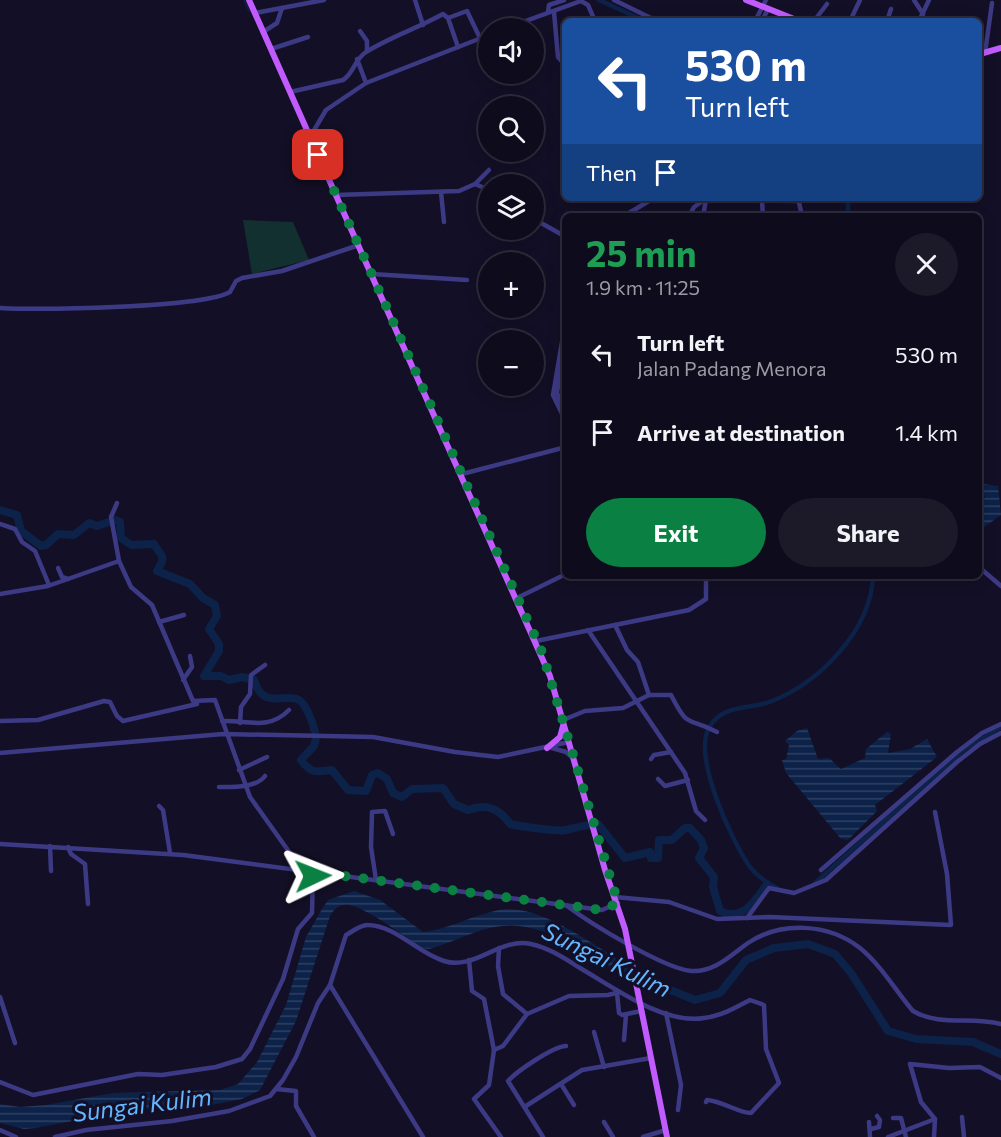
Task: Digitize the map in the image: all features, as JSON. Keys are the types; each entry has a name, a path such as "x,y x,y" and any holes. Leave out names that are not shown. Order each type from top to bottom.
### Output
{"main road":[{"path":"249,0 537,641 563,720 594,833 616,900 628,947 666,1134"},
{"path":"746,0 791,18"},
{"path":"982,53 1001,48"},
{"path":"547,748 560,737 563,720"}],"street":[{"path":"255,13 324,0"},
{"path":"415,0 423,25"},
{"path":"562,62 558,57 549,5 564,0"},
{"path":"614,0 651,18"},
{"path":"851,18 860,0"},
{"path":"914,0 923,14"},
{"path":"921,18 929,0"},
{"path":"534,18 584,1 594,18"},
{"path":"982,53 992,3"},
{"path":"816,18 826,4"},
{"path":"263,32 277,23 282,8"},
{"path":"887,18 891,9"},
{"path":"448,18 467,11 478,34"},
{"path":"290,92 343,80 349,75 357,59 367,51 443,14 448,18 458,47"},
{"path":"360,31 367,41 367,51"},
{"path":"271,49 308,37"},
{"path":"310,137 326,110 366,83 478,39"},
{"path":"357,59 366,83"},
{"path":"336,195 459,191 475,184 489,170"},
{"path":"441,192 440,207 444,222"},
{"path":"629,213 649,201"},
{"path":"691,213 694,207 704,201"},
{"path":"762,201 763,213"},
{"path":"544,225 562,235"},
{"path":"0,308 181,302 218,296 230,292 236,281 242,278 282,271 359,245"},
{"path":"372,274 467,280"},
{"path":"562,342 553,395 562,414"},
{"path":"562,364 557,393 562,405"},
{"path":"462,474 562,448"},
{"path":"117,503 111,517 112,530 119,561 131,587 149,600 193,701 215,700"},
{"path":"0,525 15,529 22,542 35,551 49,585"},
{"path":"0,594 49,585 119,561"},
{"path":"58,568 62,577 68,579"},
{"path":"982,570 1001,586"},
{"path":"517,598 562,576"},
{"path":"537,641 688,610 700,605 706,599 706,579"},
{"path":"159,622 184,615"},
{"path":"615,625 627,650 638,662 649,695"},
{"path":"588,630 688,780 696,811 705,820"},
{"path":"183,680 192,667 190,656"},
{"path":"240,723 241,707 250,694 251,677 265,665"},
{"path":"563,720 585,711 612,711 649,695 671,695 678,712 688,722 717,732"},
{"path":"215,700 245,786 262,815 302,870"},
{"path":"0,722 46,718 108,701 119,719 130,720 215,700"},
{"path":"222,721 271,723 288,710"},
{"path":"821,870 957,752 982,733 1001,724"},
{"path":"747,918 768,888 794,893 826,880 957,762 980,744 1001,733"},
{"path":"0,753 226,734 374,737 498,757 569,742"},
{"path":"547,748 566,752 573,758"},
{"path":"651,759 654,755 670,752"},
{"path":"239,770 267,757"},
{"path":"219,788 245,786 262,780 265,776"},
{"path":"658,779 665,786 688,780"},
{"path":"159,806 163,810 170,854"},
{"path":"376,880 372,847 372,812 385,811 393,834"},
{"path":"0,844 170,854 602,910 616,900 669,902 717,919 951,925 947,873 935,812"},
{"path":"50,846 51,871"},
{"path":"68,847 71,854 85,864 88,904"},
{"path":"0,1082 33,1095 138,1074 162,1075 216,1067 242,1059 250,1049 283,979 298,929 312,913 314,872"},
{"path":"565,904 628,947 692,971 718,965 750,942 773,931 805,928 829,932 859,948 913,1011 924,1017 937,1020 987,1020 1001,1024"},
{"path":"56,1137 86,1130 172,1121 229,1111 263,1100 276,1089 289,1071 318,1003 330,985 346,935 367,925 385,928 442,961 450,963 470,960 514,943 529,943 549,950 639,1003 683,1018 702,1019 729,1011 750,1000 764,1005 765,1049 779,1083 751,1113 745,1113 718,1101 707,1100 706,1102"},
{"path":"499,948 498,966 502,994 527,1014"},
{"path":"470,960 472,991 484,999 494,1050 489,1085 474,1099 501,1137"},
{"path":"330,985 423,1137"},
{"path":"494,1050 503,1046 527,1014 569,996 619,992"},
{"path":"619,992 619,1013 626,1015 641,1011"},
{"path":"0,998 15,1042"},
{"path":"666,1013 681,1085 678,1110"},
{"path":"624,1040 626,1015"},
{"path":"594,1032 604,1068"},
{"path":"543,1137 526,1106 508,1081 544,1055 560,1046 566,1046"},
{"path":"526,1106 582,1070 651,1058"},
{"path":"934,1137 935,1119 921,1102 910,1064 949,1068 980,1067 1001,1078"},
{"path":"561,1084 574,1105"},
{"path":"276,1089 296,1090 296,1106 314,1137"},
{"path":"871,1129 879,1127 880,1120 877,1116"},
{"path":"962,1117 964,1137"},
{"path":"893,1118 901,1118 906,1137"},
{"path":"888,1137 935,1119"},
{"path":"604,1122 613,1137"},
{"path":"869,1122 870,1137"},
{"path":"0,1130 16,1137"},
{"path":"643,1137 666,1134"}],"green space":[{"path":"243,220 293,222 309,260 252,274"}],"water":[{"path":"982,478 984,484 998,486 1001,515 982,529 982,499 985,498 982,490"},
{"path":"807,728 818,759 829,758 841,769 865,758 866,749 887,732 891,734 888,753 910,749 927,739 937,757 875,805 877,811 848,840 841,839 786,773 782,760 786,759 789,745 785,741 797,731"},
{"path":"354,891 380,900 423,932 499,910 514,909 530,912 582,936 625,964 629,979 565,941 530,928 513,925 495,927 429,949 422,948 365,911 343,905 335,909 330,916 296,1021 260,1090 242,1099 196,1108 137,1109 24,1129 0,1123 0,1104 20,1107 46,1105 113,1093 220,1090 238,1084 257,1062 286,1005 306,937 322,909 328,900"}],"waterway":[{"path":"244,0 249,11"},
{"path":"599,0 638,18"},
{"path":"848,201 848,213"},
{"path":"0,510 17,515 21,531 41,546 46,545 58,534 74,535 89,523 97,526 115,520 120,522 121,538 131,545 154,544 163,559 157,571 190,584 203,598 215,605 217,616 209,629 219,644 219,651 204,676 221,676 229,680 242,677 254,680 258,689 267,697 297,699 306,709 315,732"},
{"path":"779,889 753,871 733,838 716,798 706,756 706,739 710,726 723,714 731,710 772,701 808,681 825,667 840,652 863,616 873,579"},
{"path":"815,883 965,749 1001,727"},
{"path":"316,738 314,746 301,760 314,771 332,770 348,790 366,791 372,775 378,773 387,779 393,793 402,797 412,789 443,788 454,804 468,810 481,807 492,808 510,824 562,830 598,824 625,858 650,852 651,858 658,858 659,840 672,840 685,828 690,828 701,840 704,848 699,858 714,877 713,887 720,911 728,914 742,912 748,908 767,884"},
{"name":"Sungai Kulim","path":"619,965 658,985 695,1000 720,993 746,960 774,948 808,944 835,954 851,973 888,1031 916,1039 973,1042 1001,1054"}],"route":[{"path":"313,876 314,872 602,910 618,903 605,870 542,652 318,155"}]}
